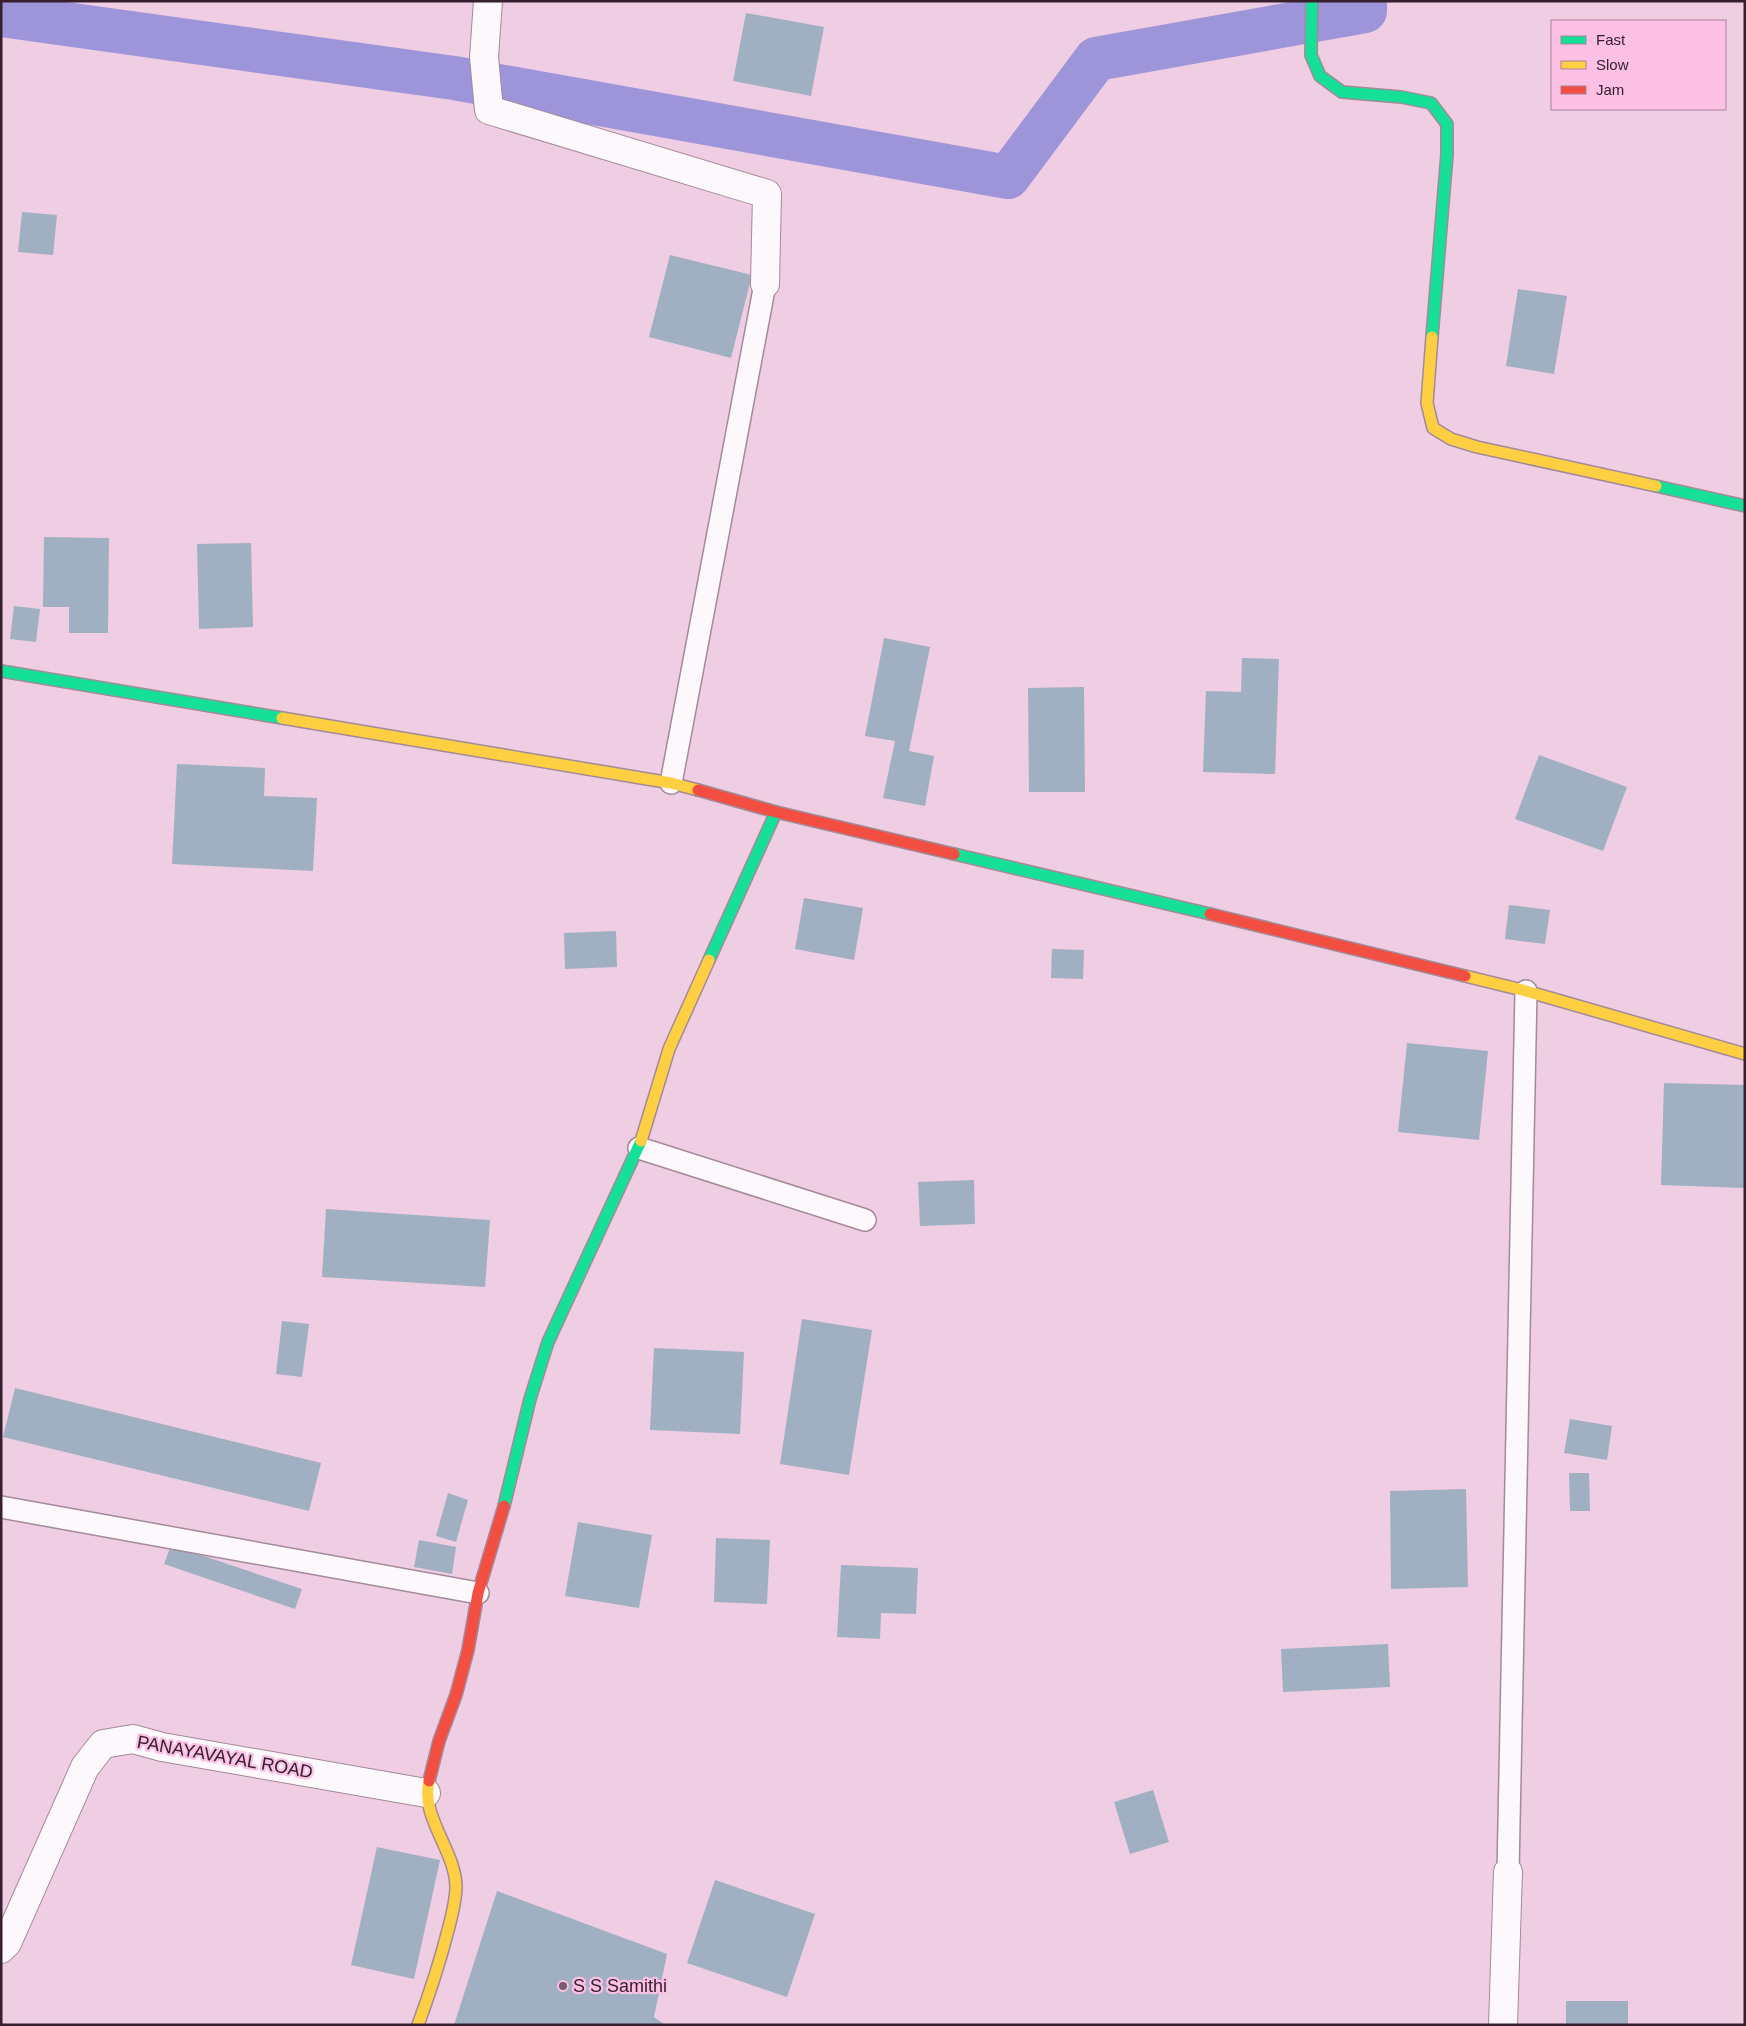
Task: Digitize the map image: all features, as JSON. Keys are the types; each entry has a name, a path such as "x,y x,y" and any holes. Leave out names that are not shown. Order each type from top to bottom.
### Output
{"street":[{"path":"488,1 484,57 489,110 767,194 765,284"},
{"path":"1312,1 1311,55 1320,76 1342,92 1401,97 1431,103 1447,124 1447,154 1427,403 1433,428 1451,439 1477,447 1745,506"},
{"path":"1,671 671,783 776,812 1261,926 1526,991 1745,1054"},
{"path":"418,2025 438,1968 452,1915 456,1885 447,1849 434,1820 426,1793 439,1741 456,1695 468,1650 478,1593 508,1492 530,1399 548,1342 639,1148 669,1049 776,812"},
{"name":"PANAYAVAYAL ROAD","path":"1,1949 7,1943 85,1767 103,1744 132,1740 162,1747 426,1793"},
{"path":"1503,2025 1508,1872"}],"lane":[{"path":"671,783 765,284"},
{"path":"1508,1872 1526,991"},
{"path":"639,1148 865,1220"},
{"path":"1,1507 478,1593"}],"building":[{"path":"746,13 824,27 811,96 733,81"},
{"path":"22,212 57,215 53,255 18,252"},
{"path":"670,255 752,275 731,358 649,337"},
{"path":"1518,289 1567,296 1554,374 1506,366"},
{"path":"44,537 109,538 108,633 69,633 69,607 43,607"},
{"path":"251,543 253,627 199,629 197,544"},
{"path":"14,606 40,609 36,642 10,639"},
{"path":"884,638 930,647 909,751 934,756 925,806 883,798 895,741 865,736"},
{"path":"1242,658 1279,659 1275,774 1203,772 1206,691 1241,692"},
{"path":"1084,687 1085,792 1029,792 1028,688"},
{"path":"1539,755 1627,787 1603,851 1515,819"},
{"path":"177,764 265,768 264,796 317,798 313,871 172,864"},
{"path":"804,898 863,908 854,960 795,949"},
{"path":"1509,905 1550,910 1545,944 1505,939"},
{"path":"616,931 617,967 565,969 564,933"},
{"path":"1052,949 1084,950 1083,979 1051,978"},
{"path":"1407,1043 1488,1051 1479,1140 1398,1132"},
{"path":"1664,1083 1745,1085 1745,1188 1661,1185"},
{"path":"974,1180 975,1224 920,1226 918,1182"},
{"path":"326,1209 490,1220 485,1287 322,1277"},
{"path":"802,1319 872,1330 849,1475 780,1464"},
{"path":"282,1321 309,1324 302,1377 276,1374"},
{"path":"654,1348 744,1352 740,1434 650,1430"},
{"path":"15,1388 321,1463 309,1511 3,1437"},
{"path":"1570,1419 1612,1426 1607,1460 1564,1453"},
{"path":"1569,1473 1589,1473 1590,1511 1570,1511"},
{"path":"1466,1489 1468,1587 1391,1589 1390,1491"},
{"path":"448,1493 468,1500 456,1542 436,1536"},
{"path":"578,1522 652,1535 639,1608 565,1596"},
{"path":"716,1538 770,1540 767,1604 714,1602"},
{"path":"419,1540 456,1547 452,1574 414,1567"},
{"path":"171,1545 302,1589 295,1609 164,1564"},
{"path":"841,1565 918,1568 916,1614 881,1613 880,1639 837,1637"},
{"path":"1388,1644 1390,1687 1283,1692 1281,1649"},
{"path":"1153,1790 1169,1842 1130,1854 1114,1802"},
{"path":"377,1847 440,1860 414,1979 351,1965"},
{"path":"715,1880 815,1914 787,1997 687,1963"},
{"name":"S S Samithi","path":"497,1891 667,1954 654,2017 665,2025 454,2025"},
{"path":"1566,2001 1628,2001 1628,2025 1566,2025"}],"waterway":[{"path":"1,15 454,78 1008,177 1096,59 1365,11 1365,1"}],"traffic: fast":[{"path":"1312,1 1311,55 1320,76 1342,92 1401,97 1431,103 1447,124 1447,154 1432,337"},
{"path":"1656,486 1745,506"},
{"path":"1,671 282,718"},
{"path":"709,960 776,812"},
{"path":"954,854 1210,914"},
{"path":"504,1506 530,1399 548,1342 641,1141"}],"traffic: slow":[{"path":"1432,337 1427,403 1433,428 1451,439 1477,447 1656,486"},
{"path":"282,718 671,783 698,790"},
{"path":"641,1141 669,1049 709,960"},
{"path":"1465,976 1526,991 1745,1054"},
{"path":"418,2025 444,1946 456,1892 450,1859 429,1807 429,1781"}],"traffic: jam":[{"path":"698,790 776,812 954,854"},
{"path":"1210,914 1465,976"},
{"path":"429,1781 439,1741 456,1695 468,1650 478,1593 504,1506"}],"place":[{"name":"S S Samithi","path":"563,1986"}]}
